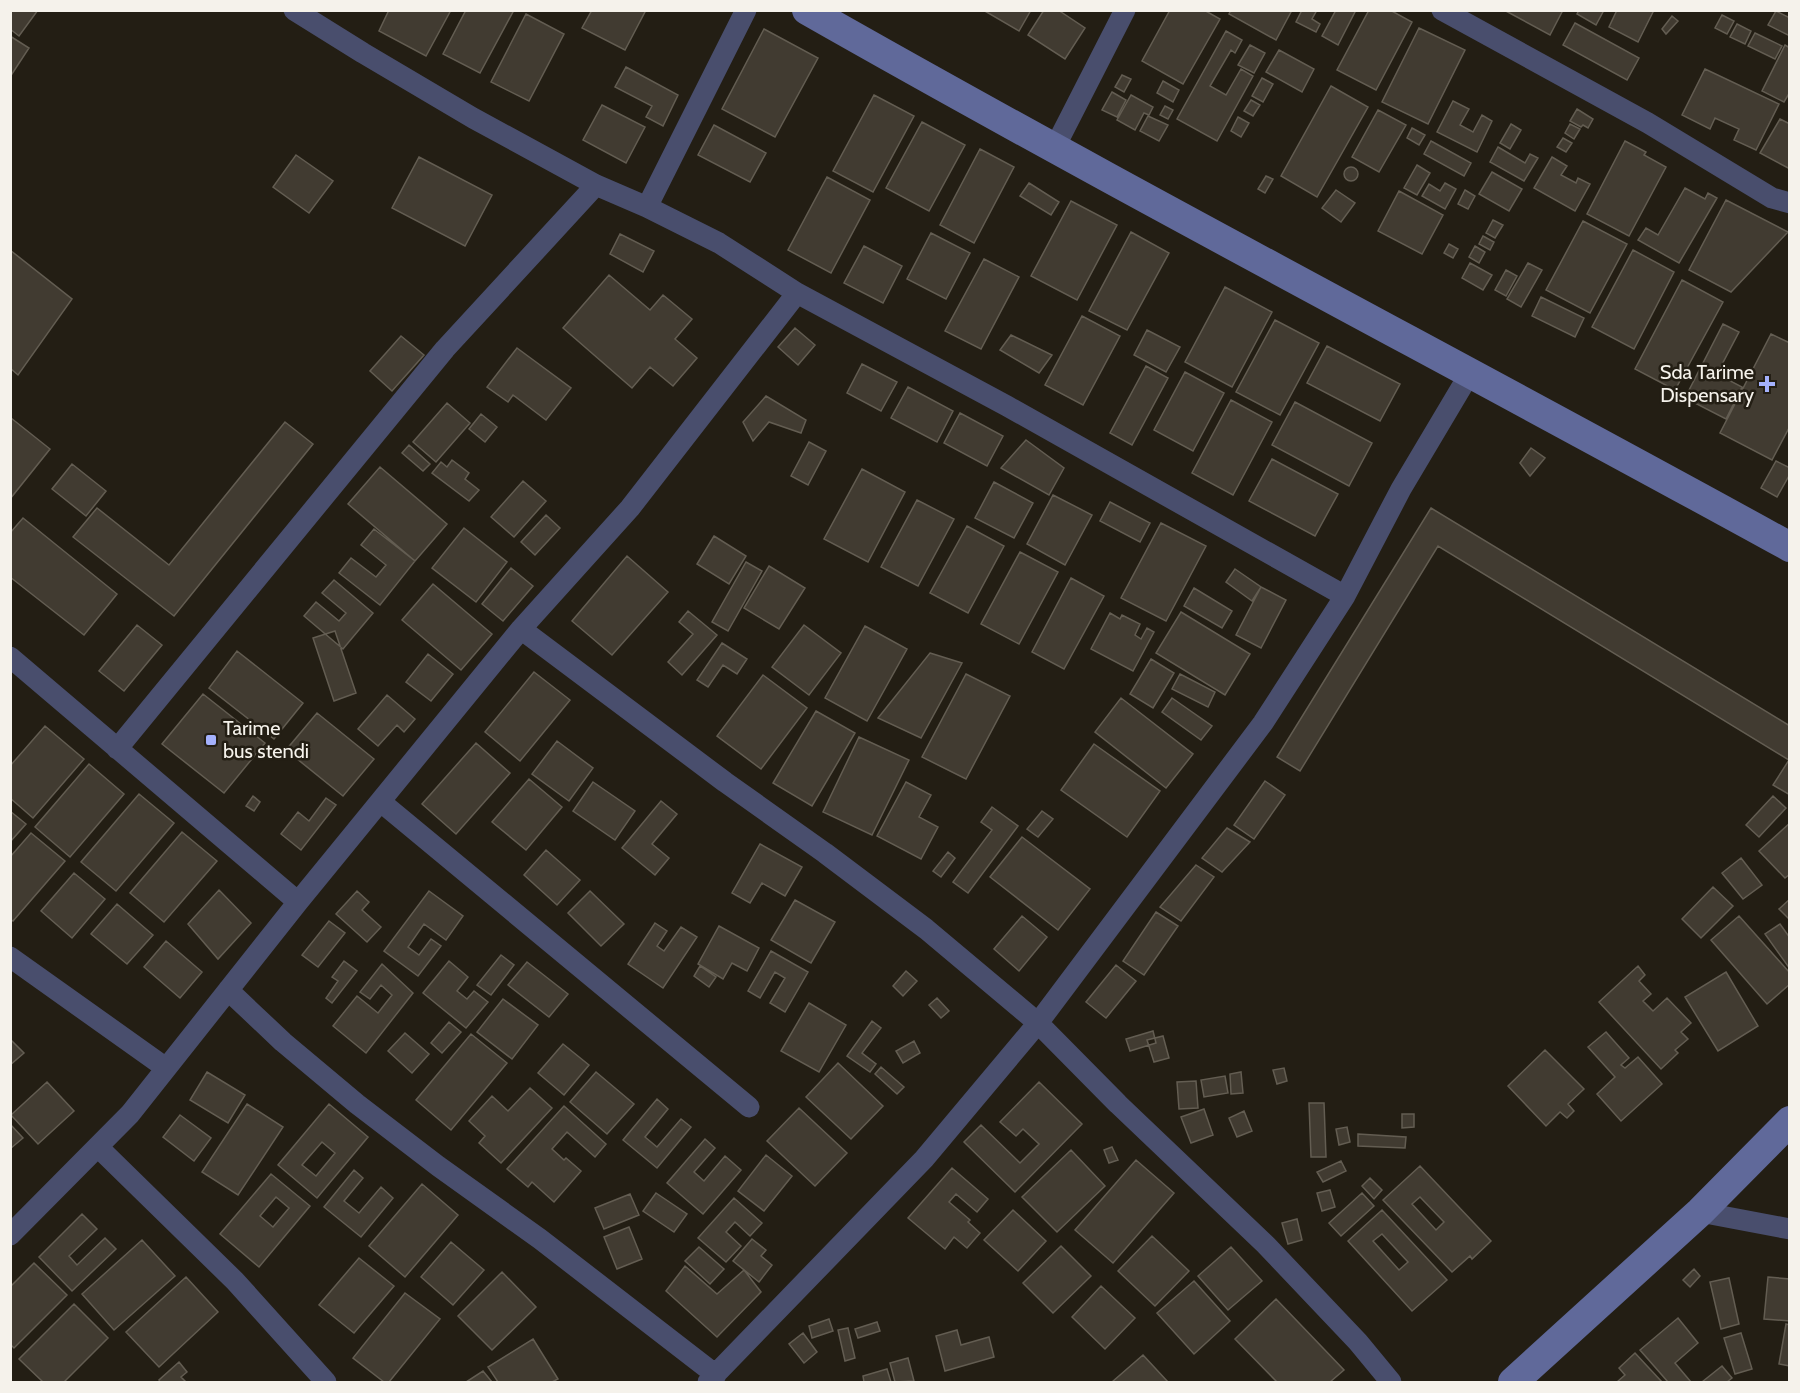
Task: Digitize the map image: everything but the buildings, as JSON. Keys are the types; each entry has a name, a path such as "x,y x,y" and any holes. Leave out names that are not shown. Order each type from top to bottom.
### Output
{"main road":[{"path":"807,10 1054,147 1790,547"},
{"path":"1513,1383 1700,1212 1790,1121"}],"street":[{"path":"294,10 473,118 596,185 647,207 719,243 797,293 1007,406 1345,596"},
{"path":"647,207 746,10"},
{"path":"1054,147 1125,10"},
{"path":"1442,10 1648,123 1772,198 1790,203"},
{"path":"117,749 446,349 596,185"},
{"path":"10,1235 129,1114 298,902 521,629 630,508 797,293"},
{"path":"228,990 283,1042 357,1104 438,1167 540,1239 712,1379 924,1159 1038,1023 1263,723 1345,596 1401,489 1470,373"},
{"path":"521,629 926,929 1038,1023 1118,1104 1266,1245 1358,1342 1391,1383"},
{"path":"10,657 298,902"},
{"path":"381,802 749,1107"},
{"path":"10,957 166,1068"},
{"path":"98,1147 235,1281 326,1383"},
{"path":"1700,1212 1790,1229"}],"place":[{"name":"Sda Tarime Dispensary","path":"1767,384"},
{"name":"Tarime bus stendi","path":"211,740"}]}
